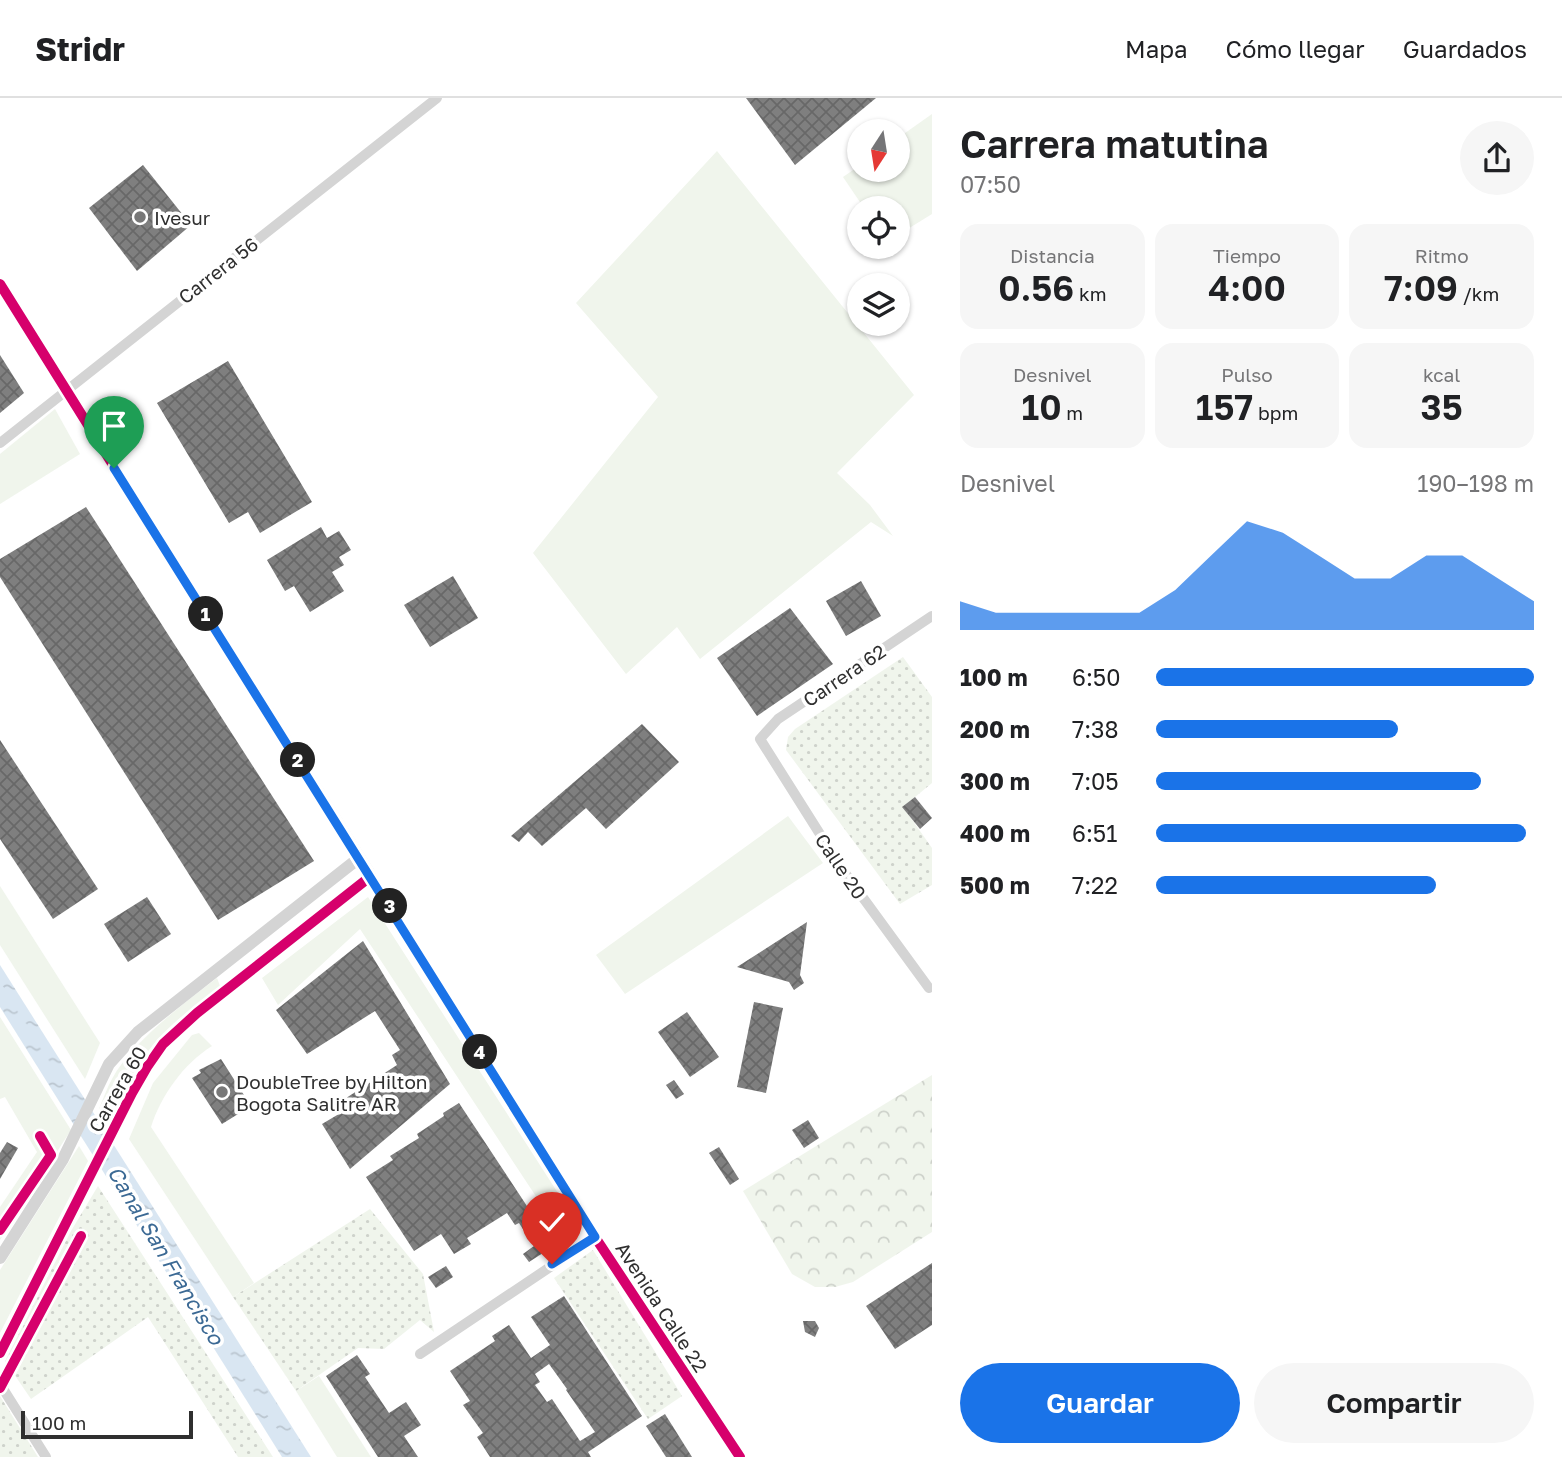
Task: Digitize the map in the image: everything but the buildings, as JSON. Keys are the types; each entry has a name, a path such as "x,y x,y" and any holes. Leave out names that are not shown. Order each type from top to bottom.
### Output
{"street":[{"name":"Carrera 56","path":"0,443 437,98"},
{"name":"Avenida Calle 22","path":"0,284 595,1237 740,1457"},
{"name":"Carrera 62","path":"760,739 778,719 932,616"},
{"name":"Calle 20","path":"760,739 842,869 929,988"},
{"name":"Carrera 60","path":"0,1258 63,1159 109,1064 138,1032 359,858"},
{"name":"Carrera 60","path":"0,1353 118,1120 163,1044 197,1013 371,876"},
{"path":"225,963 237,981"},
{"path":"420,1354 595,1237"},
{"path":"0,1384 46,1457"}],"green space":[{"path":"932,114 932,214 910,228 910,196 856,196 843,177 847,174 847,182 910,182 910,130"},
{"path":"717,151 847,312 847,336 866,336 914,395 837,473 870,505 893,536 871,522 700,659 677,627 626,674 533,553 658,397 576,303"},
{"path":"55,409 80,454 0,504 0,454"},
{"path":"903,657 932,697 932,783 903,807 932,848 932,885 900,904 786,750 788,737 795,729"},
{"path":"788,816 823,863 625,994 596,955"},
{"path":"0,886 100,1043 85,1079 0,945"},
{"path":"368,897 581,1229 564,1239 360,929 278,1005 262,978"},
{"path":"217,978 220,986 175,1022 145,1055 110,1120 99,1109 110,1082 121,1065 159,1024"},
{"path":"0,1017 71,1130 0,1240 0,1207 37,1152 5,1097 0,1099"},
{"path":"199,1033 212,1046 201,1053 174,1082 151,1127 254,1283 233,1297 129,1139 153,1083 192,1035"},
{"path":"932,1075 932,1232 853,1282 835,1287 815,1287 792,1274 743,1191"},
{"path":"79,1146 88,1161 0,1333 0,1270"},
{"path":"98,1186 273,1457 238,1457 148,1317 31,1399 5,1361 71,1231"},
{"path":"370,1209 423,1274 434,1332 420,1320 384,1349 358,1348 296,1391 233,1297"},
{"path":"593,1250 682,1396 648,1419 554,1278"},
{"path":"319,1376 371,1457 337,1457 296,1391"},
{"path":"0,1396 38,1457 0,1457"}],"water":[{"name":"Canal San Francisco","path":"0,965 311,1457 282,1457 0,1007"}],"cycle path":[{"path":"0,284 595,1237 740,1457"},
{"path":"0,1353 132,1093 163,1044 197,1013 371,876"},
{"path":"0,1230 51,1155 40,1136"},
{"path":"0,1388 81,1236"}],"place":[{"name":"Ivesur","path":"140,217"},
{"name":"DoubleTree by Hilton Bogota Salitre AR","path":"222,1092"}],"route":[{"path":"114,468 595,1237 552,1264"}]}
